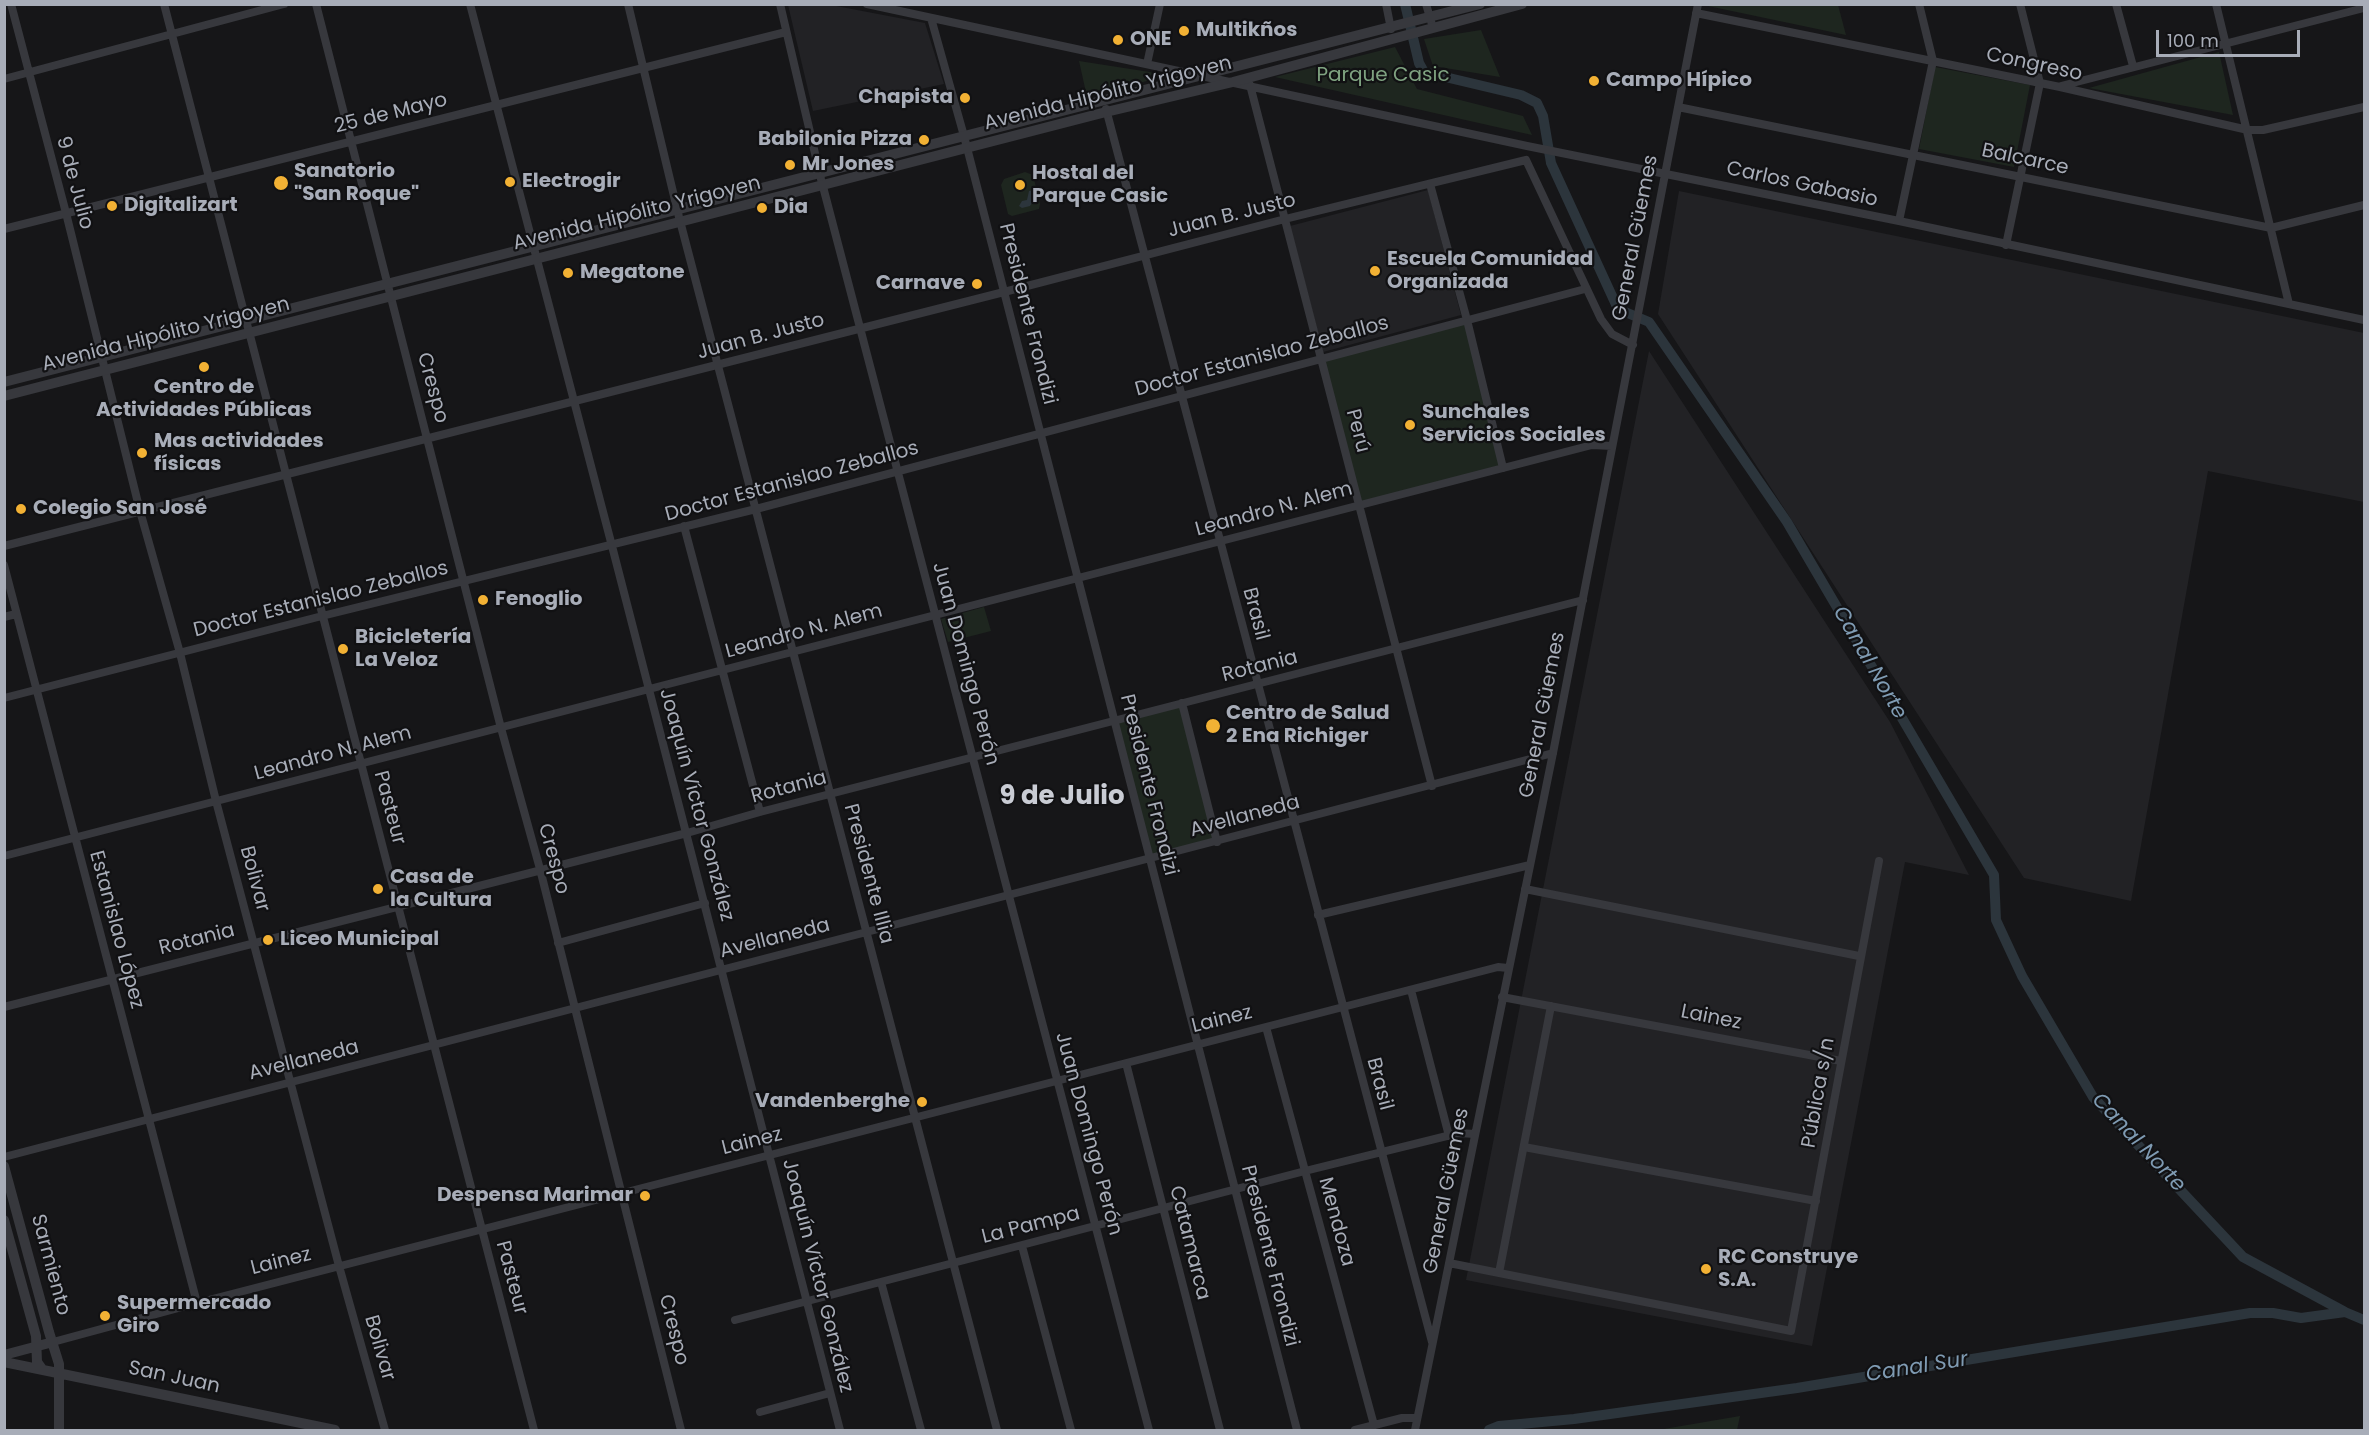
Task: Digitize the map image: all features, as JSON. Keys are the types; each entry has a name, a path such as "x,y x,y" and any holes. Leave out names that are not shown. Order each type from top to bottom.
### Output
{"street":[{"name":"9 de Julio","path":"11,4 105,369"},
{"name":"Pasteur","path":"164,4 534,1431"},
{"path":"4,79 284,4"},
{"name":"Crespo","path":"316,4 501,728 540,869 681,1431"},
{"name":"Joaquín Víctor González","path":"470,4 687,833 840,1431"},
{"name":"Presidente Illia","path":"628,4 680,221 997,1431"},
{"name":"Juan Domingo Perón","path":"780,4 821,179 1149,1431"},
{"name":"Carlos Gabasio","path":"867,4 890,7 931,18 1531,146 1899,221 2364,321"},
{"path":"1147,64 1160,4"},
{"path":"1386,4 1396,32"},
{"path":"1426,4 1426,24"},
{"name":"Avenida Hipólito Yrigoyen","path":"1426,24 1480,4"},
{"name":"Avenida Hipólito Yrigoyen","path":"4,382 678,210 821,179 966,142 1105,106 1203,76 1522,4"},
{"path":"1899,221 1933,61 1919,4"},
{"path":"2006,244 2040,83 2020,4"},
{"path":"2116,4 2133,66"},
{"path":"2216,4 2289,304"},
{"path":"2060,87 2133,66 2364,8"},
{"name":"Congreso","path":"1697,9 2248,130 2263,130 2364,107"},
{"name":"General Güemes","path":"1415,1431 1553,753 1697,9"},
{"name":"Presidente Frondizi","path":"931,18 966,142 1297,1431"},
{"name":"25 de Mayo","path":"4,229 786,32"},
{"name":"Avenida Hipólito Yrigoyen","path":"1105,106 1233,82 1396,32"},
{"name":"Perú","path":"1250,85 1432,786"},
{"name":"Brasil","path":"1105,106 1432,1343"},
{"name":"Balcarce","path":"1678,107 2271,228 2364,206"},
{"path":"1531,146 1526,160 1585,289 1612,334 1633,345"},
{"name":"Juan B. Justo","path":"4,546 1285,219 1526,160"},
{"name":"Avenida Hipólito Yrigoyen","path":"4,396 680,221 821,179"},
{"path":"1430,184 1467,320 1503,468"},
{"name":"Doctor Estanislao Zeballos","path":"4,698 322,616 756,509 1585,289"},
{"name":"Bolivar","path":"105,369 140,511 180,653 216,801 385,1431"},
{"name":"Leandro N. Alem","path":"4,856 1592,445 1612,446"},
{"path":"684,526 759,812"},
{"name":"Estanislao López","path":"4,565 197,1303"},
{"name":"Rotania","path":"4,1007 687,833 759,812 1583,600"},
{"path":"4,617 16,614"},
{"path":"1182,704 1217,842"},
{"name":"Avellaneda","path":"4,1157 1553,753"},
{"name":"Pública s/n","path":"1499,1273 1791,1331 1859,956 1867,931 1879,861"},
{"path":"1318,915 1530,864"},
{"path":"1525,889 1859,956"},
{"path":"558,943 705,903"},
{"name":"Lainez","path":"4,1355 339,1266 770,1157 1342,1007 1497,968 1508,968"},
{"path":"1411,990 1449,1136"},
{"name":"Lainez","path":"1502,997 1841,1061"},
{"path":"1449,1263 1499,1273 1551,1006"},
{"name":"Mendoza","path":"1266,1027 1374,1425"},
{"name":"Catamarca","path":"1126,1063 1220,1431"},
{"name":"La Pampa","path":"735,1320 1305,1171 1459,1133 1475,1134"},
{"path":"1524,1147 1816,1201"},
{"name":"Sarmiento","path":"4,1166 61,1373 59,1431"},
{"name":"Sarmiento","path":"4,1220 8,1251 36,1336 37,1362 42,1369"},
{"path":"1022,1246 1071,1431"},
{"path":"881,1282 921,1431"},
{"name":"San Juan","path":"4,1362 335,1431"},
{"path":"760,1412 830,1393"},
{"path":"1354,1431 1402,1418 1417,1418"}],"shaded area":[{"path":"788,5 831,5 925,23 944,84 813,111"},
{"name":"Escuela Comunidad Organizada","path":"1428,190 1461,315 1323,352 1290,226"},
{"path":"1029,191 1036,192 1036,197 1030,206 1022,208 1019,206 1022,201 1027,200"},
{"path":"1679,191 2364,333 2364,502 2208,471 2131,901 2024,878 1658,314"},
{"path":"1649,351 1890,722 1969,875 1905,862 1812,1346 1466,1280"}],"green space":[{"path":"1838,5 1846,35 1708,6"},
{"path":"1481,30 1500,77 1433,66 1424,39"},
{"name":"Parque Casic","path":"1395,47 1417,89 1523,116 1532,135 1275,77"},
{"path":"2219,52 2233,115 2089,88"},
{"path":"1079,61 1169,75 1087,97"},
{"path":"1935,67 2030,85 2014,167 1919,149"},
{"path":"1025,172 1033,175 1040,204 1039,209 1012,216 1008,214 1001,185 1004,179"},
{"path":"1467,320 1503,468 1359,505 1321,359"},
{"path":"984,607 991,631 948,642 941,619"},
{"path":"1182,703 1217,842 1150,859 1115,721"},
{"path":"1740,1416 1737,1430 1658,1430"}],"waterway":[{"name":"Canal Norte","path":"1405,4 1419,63 1424,72 1521,95 1537,103 1543,116 1551,163 1618,309 1649,322 1787,522 1994,875 1996,920 2022,976 2093,1097 2243,1257 2364,1320"},
{"name":"Canal Sur","path":"1489,1430 1499,1426 1574,1419 1797,1388 2250,1313 2273,1313 2301,1318 2345,1312"}],"place":[{"name":"Multikños","path":"1184,31"},
{"name":"ONE","path":"1118,40"},
{"name":"Campo Hípico","path":"1594,81"},
{"name":"Chapista","path":"965,98"},
{"name":"Babilonia Pizza","path":"924,140"},
{"name":"Mr Jones","path":"790,165"},
{"name":"Electrogir","path":"510,182"},
{"name":"Sanatorio \"San Roque\"","path":"281,183"},
{"name":"Hostal del Parque Casic","path":"1020,185"},
{"name":"Digitalizart","path":"112,206"},
{"name":"Dia","path":"762,208"},
{"name":"Escuela Comunidad Organizada","path":"1375,271"},
{"name":"Megatone","path":"568,273"},
{"name":"Carnave","path":"977,284"},
{"name":"Centro de Actividades Públicas","path":"204,367"},
{"name":"Sunchales Servicios Sociales","path":"1410,425"},
{"name":"Mas actividades físicas","path":"142,453"},
{"name":"Colegio San José","path":"21,509"},
{"name":"Fenoglio","path":"483,600"},
{"name":"Bicicletería La Veloz","path":"343,649"},
{"name":"Centro de Salud 2 Ena Richiger","path":"1213,726"},
{"name":"Casa de la Cultura","path":"378,889"},
{"name":"Liceo Municipal","path":"268,940"},
{"name":"Vandenberghe","path":"922,1102"},
{"name":"Despensa Marimar","path":"645,1196"},
{"name":"RC Construye S.A.","path":"1706,1269"},
{"name":"Supermercado Giro","path":"105,1316"}],"district":[{"name":"9 de Julio","path":"1062,797"}]}
